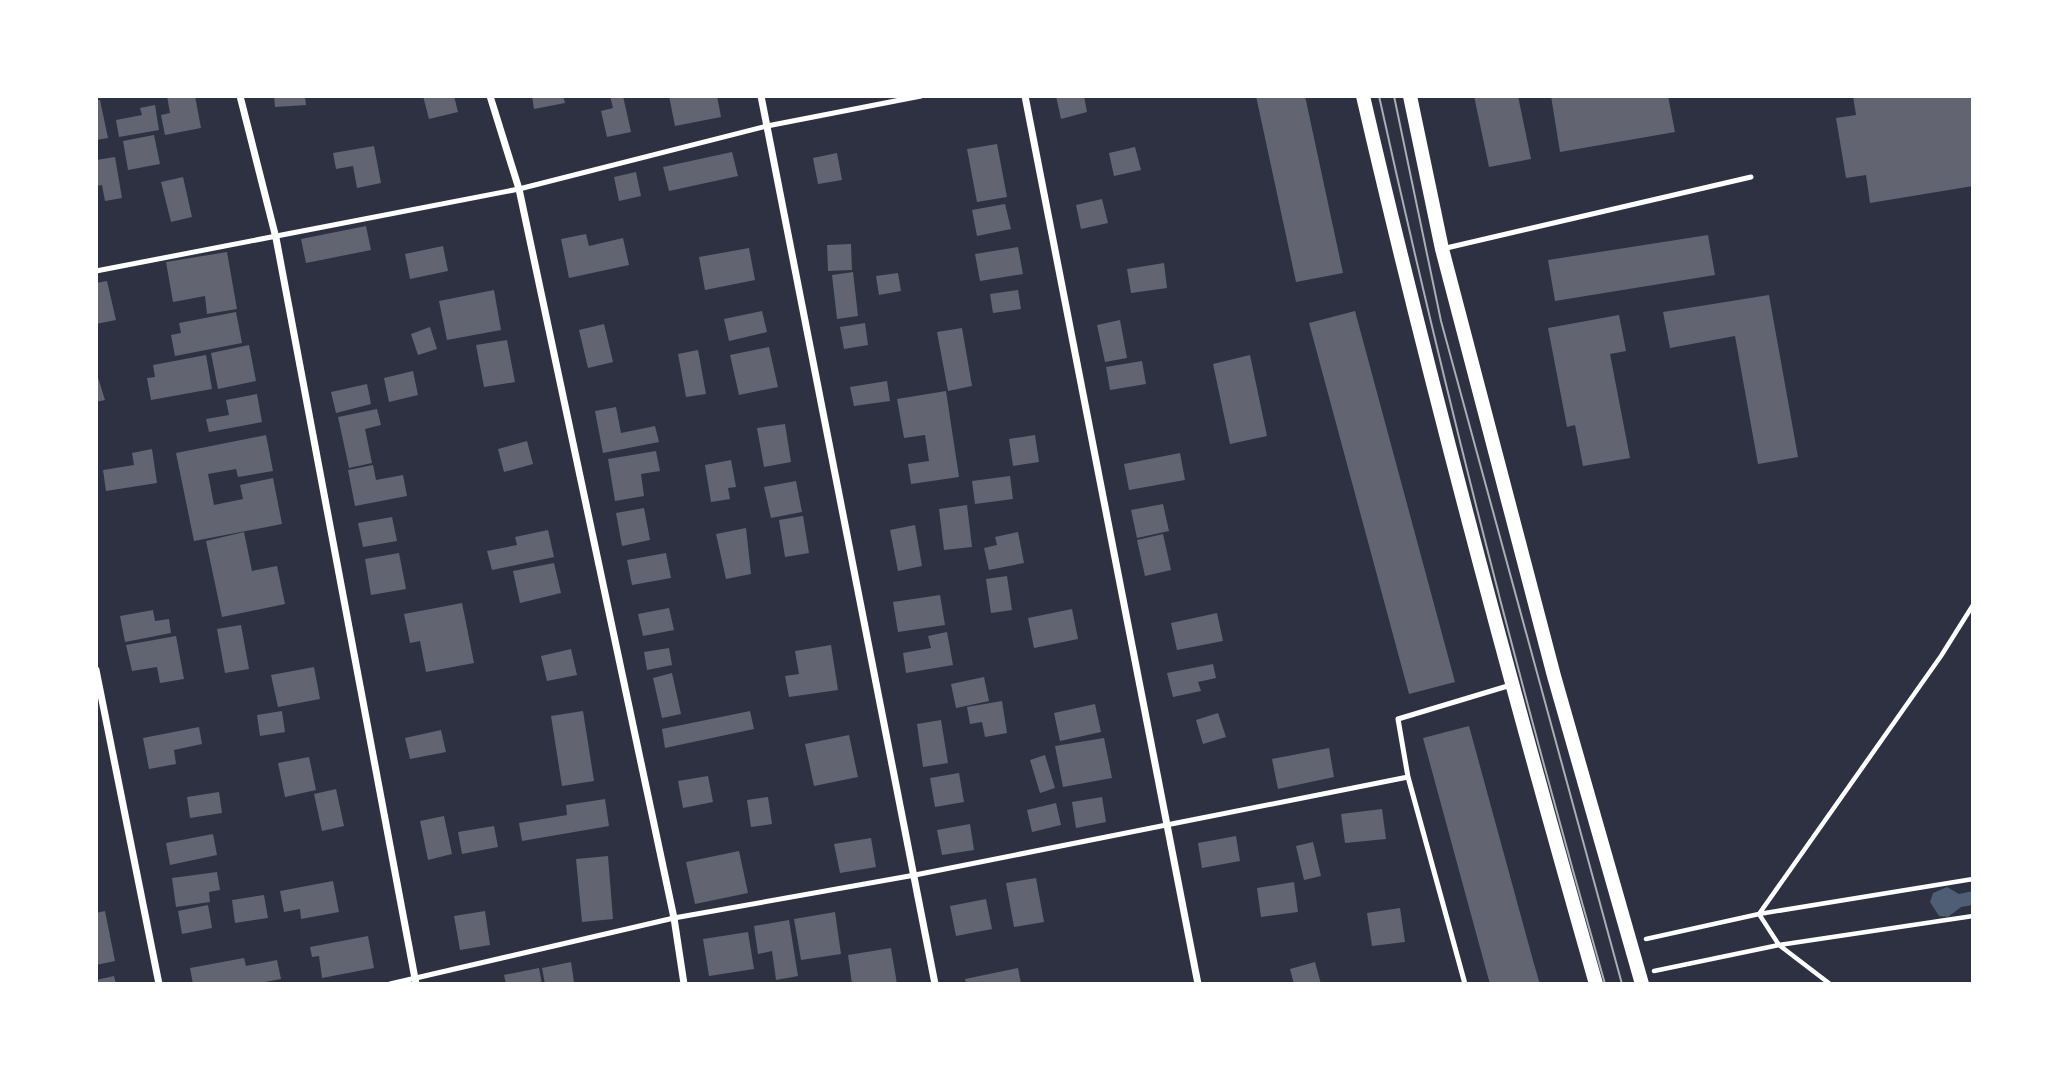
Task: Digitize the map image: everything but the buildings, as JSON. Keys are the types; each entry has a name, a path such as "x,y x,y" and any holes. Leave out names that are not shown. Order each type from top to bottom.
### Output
{"main road":[{"path":"1363,96 1395,235 1511,685 1596,984"},
{"path":"1410,96 1442,249 1554,676 1641,979"}],"street":[{"path":"240,96 276,238 415,981"},
{"path":"490,96 519,189 674,918 684,984"},
{"path":"761,96 935,984"},
{"path":"1025,96 1198,984"},
{"path":"96,670 159,984"}],"lane":[{"path":"96,271 519,189 768,125 921,96"},
{"path":"1442,249 1751,177"},
{"path":"1465,984 1409,777 1398,719 1511,685"},
{"path":"390,984 415,981 674,918 915,875 1409,777"}],"path":[{"path":"1759,914 1941,656 1973,605"},
{"path":"1631,942 1759,914 1973,879"},
{"path":"1759,914 1779,945 1830,984"},
{"path":"1641,979 1779,945 1973,916"}],"water":[{"path":"1947,887 1959,894 1973,891 1973,905 1961,907 1948,917 1939,916 1930,902 1933,893"}],"tram line":[{"path":"1379,96 1430,320 1485,542 1605,984"},
{"path":"1394,96 1441,321 1622,984"}]}
